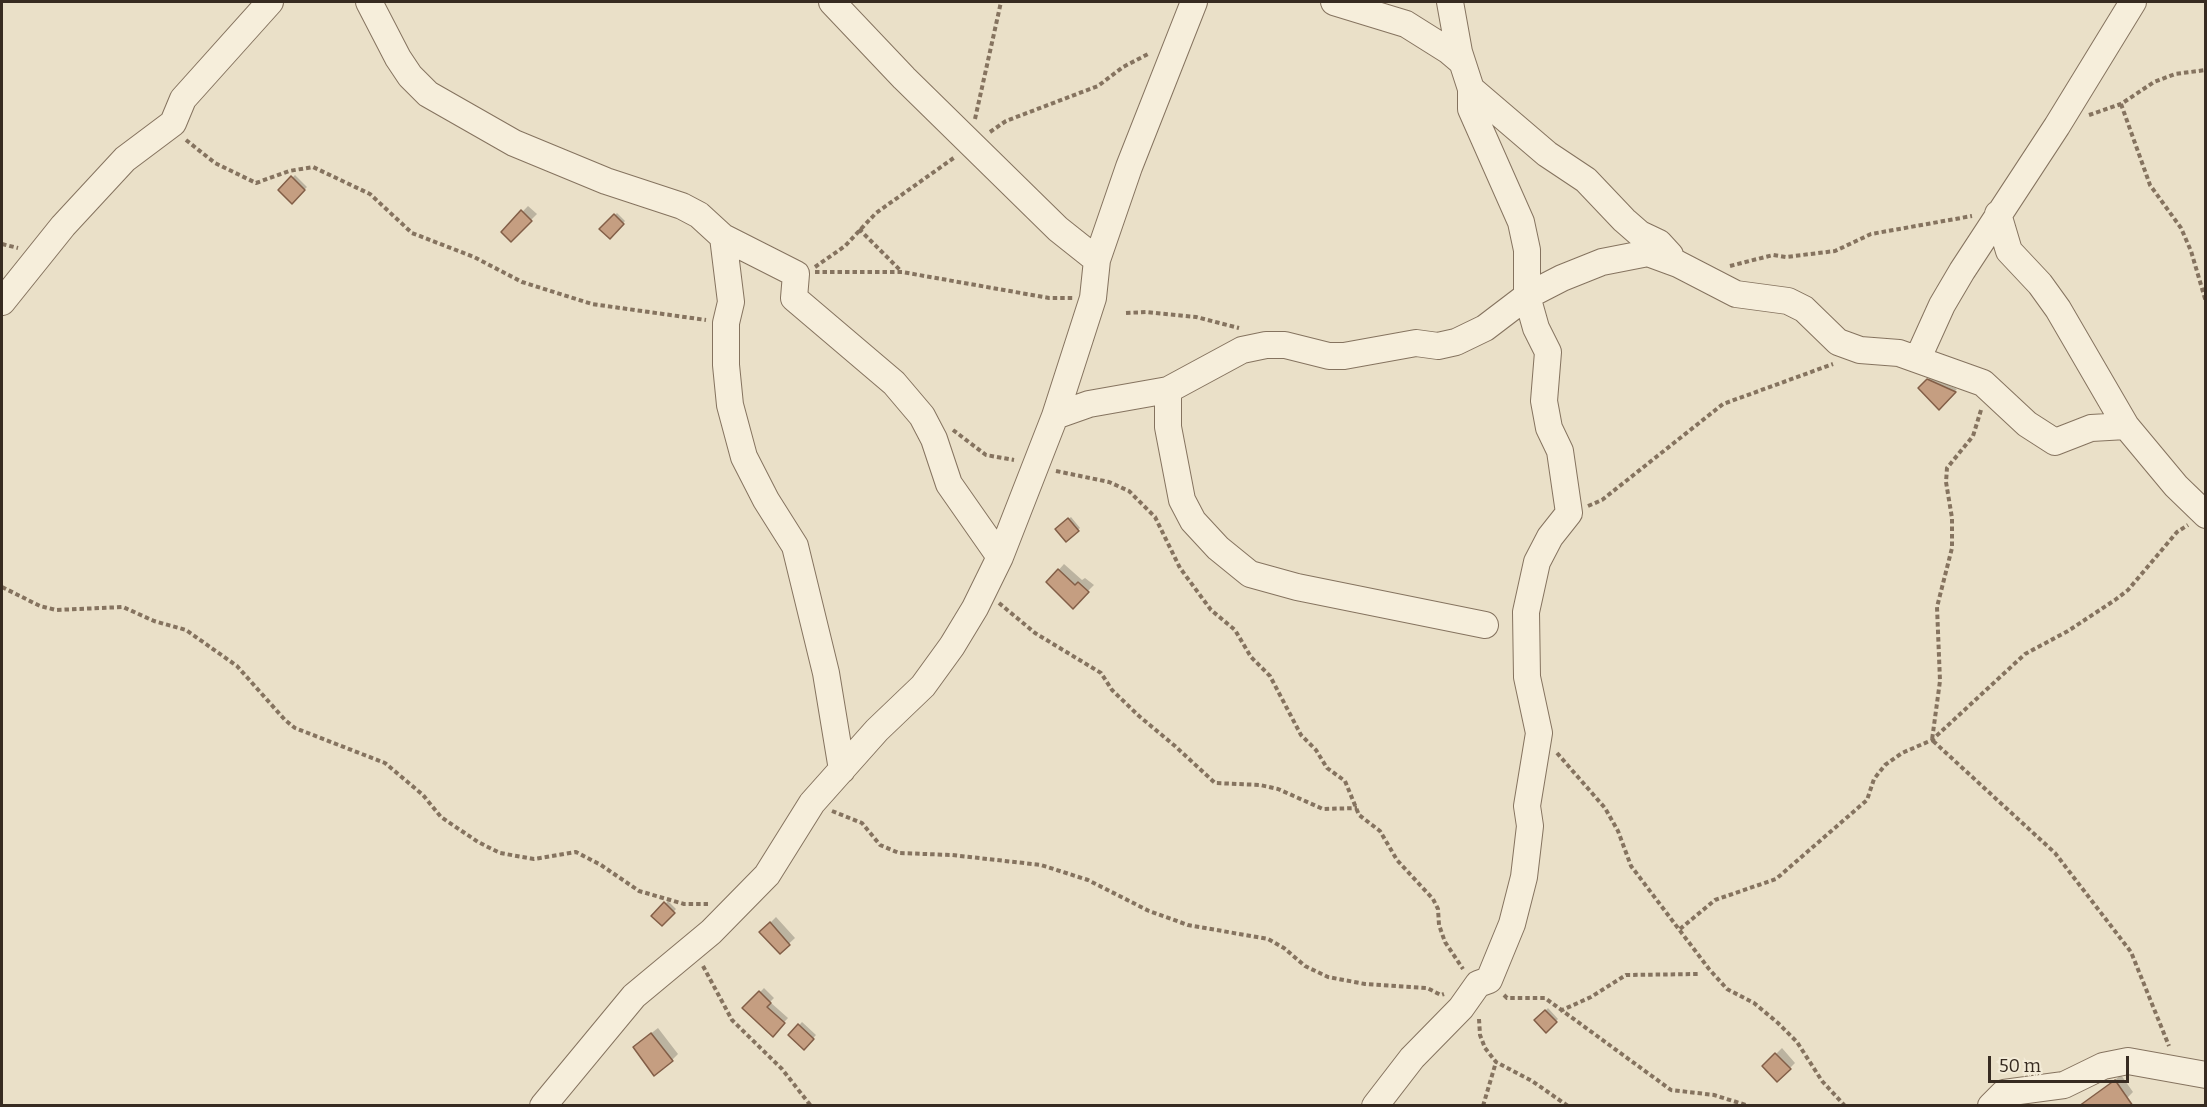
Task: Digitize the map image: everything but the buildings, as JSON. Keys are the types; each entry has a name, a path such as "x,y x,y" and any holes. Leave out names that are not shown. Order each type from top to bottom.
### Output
{"street":[{"path":"2,302 63,226 125,159 173,123 183,99 270,2"},
{"path":"369,2 398,58 410,76 428,94 514,143 606,182 682,206 699,215 723,237 796,274 794,298 894,384 922,416 934,439 949,484 1000,557"},
{"path":"832,2 1058,229 1097,260"},
{"path":"543,1106 634,996 692,947 767,875 812,803 877,730 923,686 952,646 984,591 1000,557 1056,417 1093,298 1097,260 1129,167 1194,2"},
{"path":"1334,2 1406,24 1449,51 1462,62"},
{"path":"1375,1106 1412,1058 1461,1008 1505,946 1524,877 1530,826 1527,806 1539,732 1527,677 1526,612 1537,562 1550,537 1569,513 1560,451 1549,428 1544,401 1548,352 1536,328 1527,296 1527,250 1521,222 1471,109 1471,89 1462,62 1449,2"},
{"path":"2109,2 2119,27"},
{"path":"1918,358 1942,305 2000,211 2057,126 2133,2"},
{"path":"1471,89 1547,154 1586,180 1624,220 1640,234 1659,243 1678,264"},
{"path":"2000,211 2008,251 2040,284 2058,309 2126,426 2200,519"},
{"path":"723,237 731,302 726,323 726,365 732,416 744,457 766,500 795,546 826,673 842,770"},
{"path":"1056,417 1089,404 1168,390 1242,351 1266,345 1285,345 1329,356 1344,356 1416,343 1438,346 1456,342 1485,328 1527,296 1602,262 1648,253 1678,264 1737,294 1788,301 1804,309 1838,342 1860,350 1889,350 1918,358 1983,382 2027,424 2055,442 2091,428 2126,426"},
{"path":"1168,390 1168,427 1182,500 1193,521 1218,548 1250,574 1297,587 1485,624"},
{"path":"1991,1106 2004,1093 2064,1085 2103,1066 2128,1061 2205,1075"}],"path":[{"path":"971,144 1001,2"},
{"path":"1093,298 1049,298 902,272 808,272 844,246 876,213 1006,121 1098,86 1123,67 1148,57 1151,48"},
{"path":"2057,126 2121,104 2154,82 2175,74 2205,70"},
{"path":"2121,104 2150,185 2181,228 2205,302"},
{"path":"173,123 189,145 238,176 256,183 289,171 313,167 370,194 412,233 474,257 522,282 592,304 726,323"},
{"path":"1720,265 1731,266 1773,255 1786,257 1835,251 1871,234 1928,222 1957,221 2000,211"},
{"path":"859,230 902,272"},
{"path":"1126,313 1146,312 1196,317 1250,331"},
{"path":"1569,513 1602,500 1723,404 1766,387 1820,370 1860,350"},
{"path":"1932,740 1940,681 1937,607 1952,548 1952,518 1946,482 1947,468 1973,436 1978,425 1983,382"},
{"path":"949,426 986,455 1109,482 1129,491 1155,517 1180,568 1210,610 1235,630 1251,657 1270,676 1301,735 1316,750 1327,768 1345,781 1359,815 1380,831 1397,860 1432,899 1438,909 1438,925 1445,942 1479,982 1507,998 1545,998 1671,1090 1714,1095 1749,1106"},
{"path":"1680,928 1715,900 1776,879 1867,800 1874,779 1884,765 1902,753 1932,740 2012,663 2043,643 2068,631 2122,595 2177,532 2200,519"},
{"path":"2,587 40,606 56,610 123,607 154,621 186,630 237,666 285,720 295,728 385,763 423,795 441,817 500,853 534,859 576,852 601,865 639,891 684,904 737,905"},
{"path":"984,591 1035,633 1101,673 1112,690 1138,716 1215,783 1260,785 1278,789 1323,809 1357,808"},
{"path":"1539,732 1605,808 1618,831 1631,866 1709,969 1727,989 1754,1003 1797,1042 1822,1081 1845,1106"},
{"path":"1932,740 2055,853 2131,952 2179,1072"},
{"path":"812,803 862,822 880,845 899,853 952,855 1041,865 1088,880 1149,910 1188,925 1269,939 1284,948 1305,966 1328,977 1365,984 1427,988 1441,995 1479,982"},
{"path":"692,947 732,1020 782,1069 811,1106"},
{"path":"1560,1011 1591,997 1626,975 1698,974"},
{"path":"1479,982 1480,1035 1485,1048 1496,1062 1532,1081 1568,1106"},
{"path":"1483,1106 1496,1062"}]}
